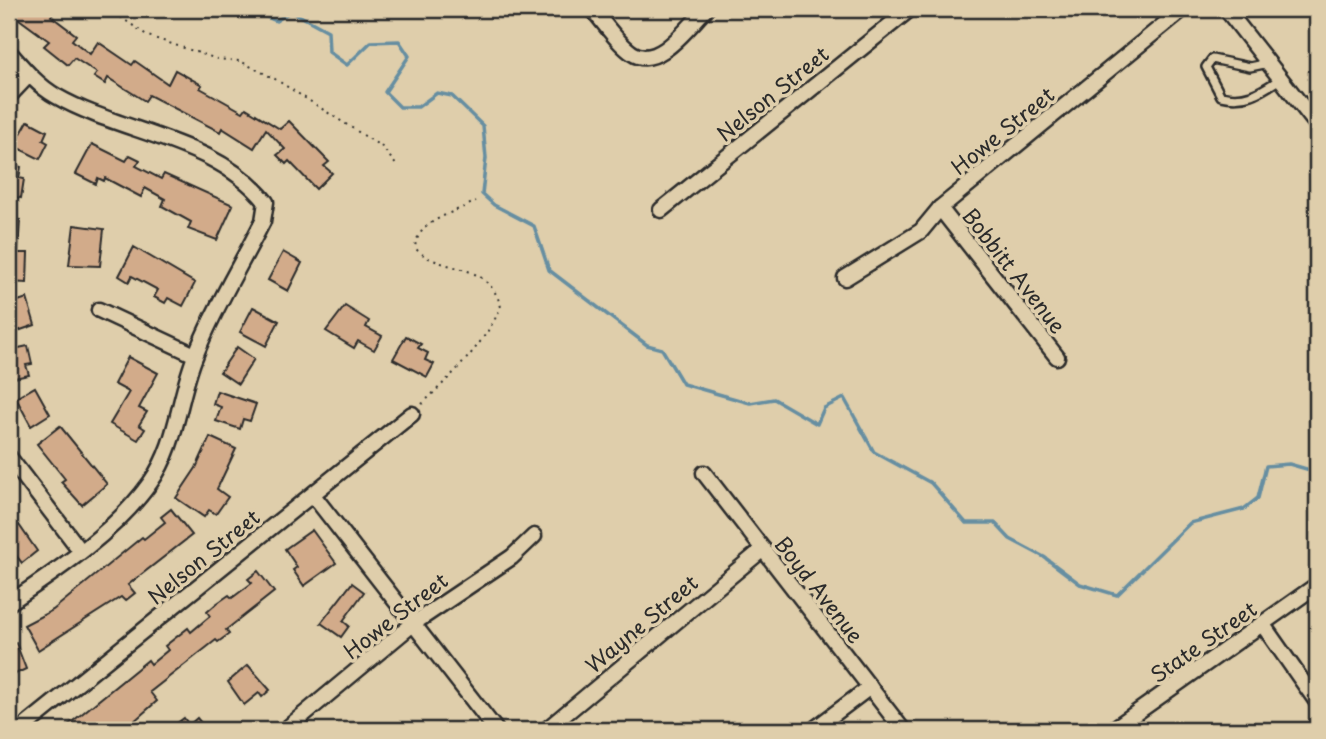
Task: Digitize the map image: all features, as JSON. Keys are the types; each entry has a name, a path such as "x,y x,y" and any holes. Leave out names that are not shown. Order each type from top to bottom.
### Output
{"street":[{"path":"592,9 633,54 646,58 660,53 706,9"},
{"name":"Nelson Street","path":"661,210 910,9"},
{"name":"Howe Street","path":"845,278 921,231 940,208 1183,9"},
{"path":"1226,9 1317,125"},
{"path":"9,52 29,75 53,95 76,107 185,146 252,185 266,202 263,221 195,355 167,455 130,508 80,550 9,603"},
{"path":"9,96 29,75"},
{"name":"Bobbitt Avenue","path":"940,208 1057,357"},
{"path":"99,310 195,355"},
{"name":"Nelson Street","path":"20,730 412,414"},
{"path":"9,457 80,550"},
{"name":"Boyd Avenue","path":"704,473 903,730"},
{"path":"313,495 496,730"},
{"name":"Howe Street","path":"285,730 414,623 512,557 534,536"},
{"name":"Wayne Street","path":"546,730 763,549"},
{"name":"State Street","path":"1112,730 1317,585"},
{"path":"1263,625 1317,702"},
{"path":"813,730 870,687"}],"lane":[{"path":"1269,63 1250,67 1212,59 1206,67 1221,96 1235,99 1253,97 1281,78"}],"path":[{"path":"109,9 148,36 217,60 240,61 275,79 382,147 397,166"},
{"path":"412,414 461,366 491,330 501,307 490,284 475,274 425,259 415,247 416,237 427,225 476,201"}],"building":[{"path":"21,9 56,9 51,16 76,35 72,40 90,54 98,42 132,65 135,61 168,84 175,70 202,85 200,88 243,112 246,108 280,129 289,121 329,162 324,166 332,173 316,189 289,161 286,164 277,155 285,149 266,129 254,148 222,128 220,132 149,95 145,101 108,78 105,84 94,77 97,73 74,58 68,65 44,46 49,41 15,16"},
{"path":"28,121 47,131 43,140 48,143 40,159 14,146"},
{"path":"92,144 126,161 130,155 140,160 136,166 161,179 164,174 233,205 217,240 188,229 191,222 162,206 165,199 145,188 141,197 105,178 104,181 98,178 96,184 76,174"},
{"path":"9,164 21,167 19,178 24,179 21,198 9,196"},
{"path":"9,219 20,220 18,253 28,253 27,283 9,282"},
{"path":"74,225 104,229 100,266 69,265"},
{"path":"134,247 195,283 183,306 168,298 165,303 154,297 158,290 132,276 129,282 119,276"},
{"path":"283,252 302,263 288,291 268,280"},
{"path":"27,298 35,325 9,334 9,304"},
{"path":"345,306 369,321 366,327 382,336 374,350 358,341 354,348 326,331"},
{"path":"253,307 279,321 266,346 240,332"},
{"path":"406,336 421,344 418,348 428,353 425,360 434,364 427,377 393,359"},
{"path":"28,346 32,364 26,365 29,375 9,379 9,350"},
{"path":"237,347 254,359 238,384 220,372"},
{"path":"128,357 158,373 139,408 147,412 139,425 145,429 138,440 110,424 129,392 114,384"},
{"path":"35,387 50,414 31,426 16,398"},
{"path":"217,391 256,404 250,421 243,419 240,429 216,421 221,407 213,404"},
{"path":"60,426 107,484 82,505 61,482 65,479 37,444"},
{"path":"210,437 236,449 217,489 228,497 216,514 209,510 204,517 176,498 196,468"},
{"path":"171,509 192,535 128,585 135,593 125,601 121,597 38,650 24,625 53,610 142,537 144,539 165,522 161,517"},
{"path":"9,518 16,527 19,525 37,551 22,563 9,547"},
{"path":"312,530 336,563 304,586 293,570 297,567 285,549"},
{"path":"258,571 274,592 226,630 229,634 218,642 216,640 150,692 157,701 132,723 123,730 62,730 148,660 151,664 168,650 165,646 188,628 191,632 210,616 207,612 216,604 229,595 232,598 252,583 248,579"},
{"path":"352,583 364,592 343,621 349,626 341,637 321,623"},
{"path":"16,643 26,669 9,677 9,646"},
{"path":"248,665 270,690 262,697 259,693 244,705 228,682"},
{"path":"184,718 189,725 197,718 207,730 168,730"}],"waterway":[{"path":"249,9 276,21 291,11 328,31 329,52 347,65 371,42 399,41 409,56 385,92 400,107 418,107 437,93 452,96 483,126 486,158 482,194 494,205 534,226 549,270 647,345 662,349 683,384 750,403 774,399 817,424 824,408 844,398 874,452 931,483 966,523 995,523 1010,539 1044,557 1080,584 1117,595 1190,523 1244,509 1258,498 1266,466 1289,464 1317,472"}]}
